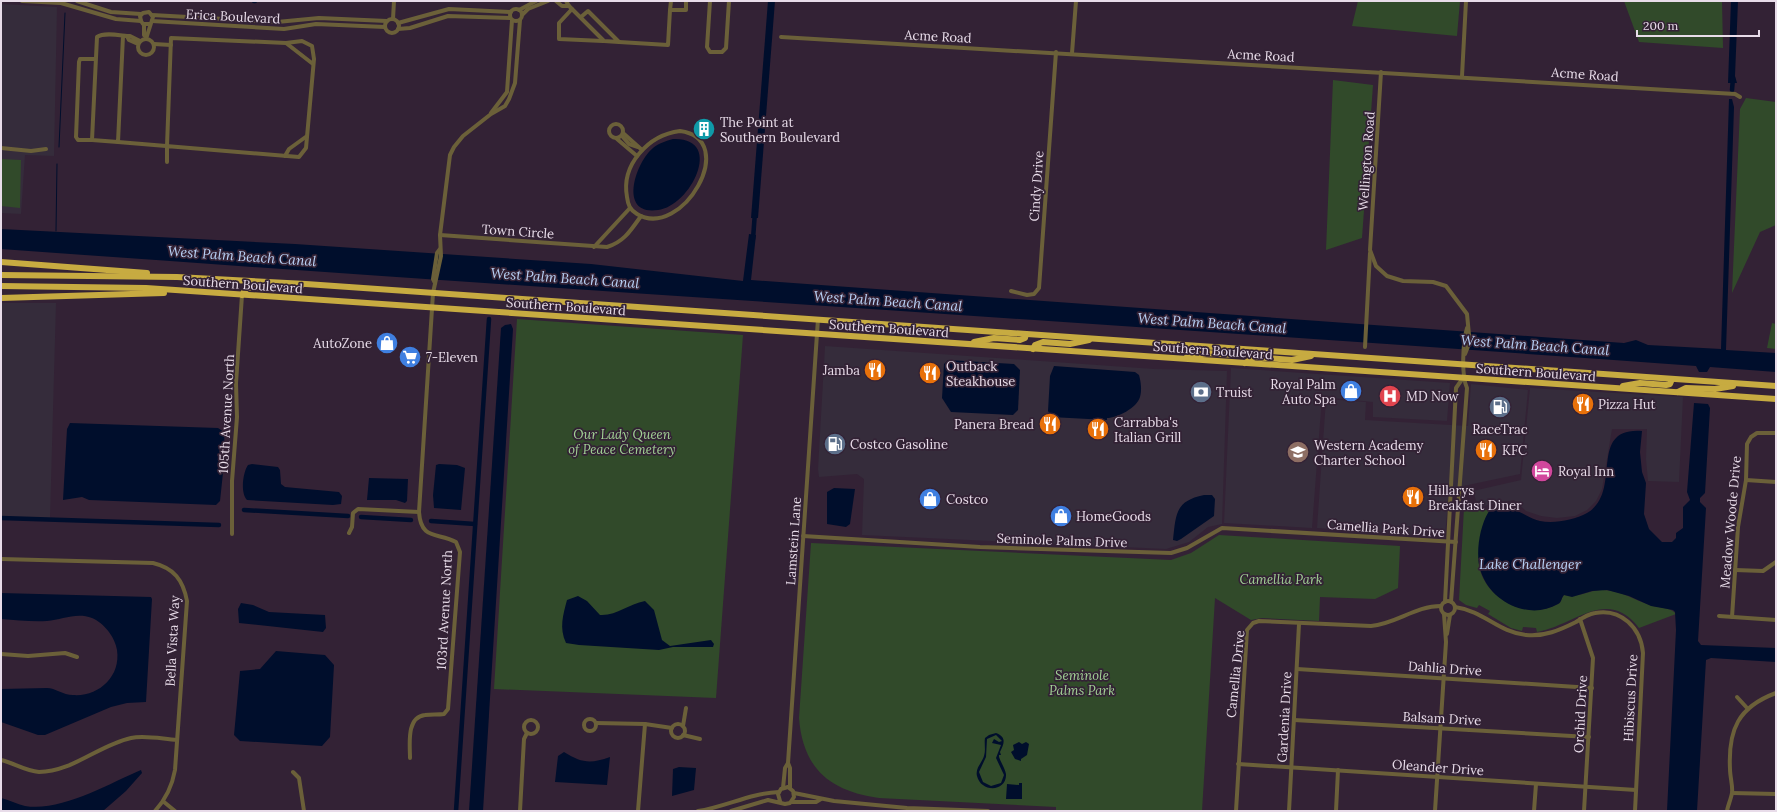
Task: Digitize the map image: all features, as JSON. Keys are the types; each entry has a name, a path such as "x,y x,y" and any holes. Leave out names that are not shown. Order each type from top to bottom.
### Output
{"highway":[{"path":"1,262 112,269 177,277"},
{"name":"Southern Boulevard","path":"1,275 177,277 306,284 1776,386"},
{"path":"242,295 246,289 252,287 291,289 306,284"},
{"name":"Southern Boulevard","path":"1,286 146,288 1776,399"},
{"path":"1,298 202,292"},
{"path":"965,344 994,338 1020,340 1025,338 1026,334"},
{"path":"1033,348 1035,345 1043,342 1070,344 1096,339"},
{"path":"1178,358 1207,353 1235,355 1239,349"},
{"path":"1245,363 1254,358 1292,360 1321,354"},
{"path":"1614,388 1640,383 1666,385 1670,384 1672,379"},
{"path":"1678,392 1686,388 1715,389 1745,384"}],"street":[{"path":"22,1 61,3 116,19 140,21 144,24 151,23"},
{"path":"77,1 112,12 141,14 147,11 152,15 151,23 146,38 139,43"},
{"path":"393,19 394,1"},
{"path":"398,23 449,9 511,12 514,9 519,10 536,1"},
{"path":"491,114 505,106 512,93 520,20 522,15 528,9 548,1 555,1 562,6 571,8"},
{"path":"566,1 604,41"},
{"path":"571,8 559,23 559,39 668,44 671,1"},
{"path":"670,10 686,10 686,1"},
{"path":"710,1 707,47 710,52 722,52 726,48 729,1"},
{"path":"1072,53 1076,1"},
{"path":"1462,76 1466,1"},
{"path":"519,10 522,15"},
{"path":"581,17 588,11 619,42"},
{"path":"491,114 507,92 511,12"},
{"path":"140,21 141,14"},
{"name":"Erica Boulevard","path":"152,15 277,22 319,18 387,21"},
{"path":"393,19 387,21 385,28 390,32 395,32 398,29 410,28 448,16 520,20"},
{"path":"393,19 398,23"},
{"name":"Erica Boulevard","path":"151,23 284,29 316,24 385,28"},
{"path":"398,23 398,29"},
{"path":"144,24 144,35 146,38 154,44 171,45"},
{"path":"92,140 97,37 100,34 130,36 139,43"},
{"path":"118,142 125,36"},
{"name":"Acme Road","path":"781,37 1462,76 1735,94 1740,96"},
{"path":"95,59 80,59 79,62 76,137 78,140 92,140 167,146 299,157 306,148 313,64 312,46 302,41 286,43 171,38 167,146 167,162"},
{"path":"139,43 139,52 146,55 153,52 154,44"},
{"path":"286,43 313,64"},
{"name":"Cindy Drive","path":"1011,291 1023,294 1034,294 1040,288 1056,52"},
{"name":"Wellington Road","path":"1365,347 1382,72"},
{"name":"103rd Avenue North","path":"410,758 412,726 416,719 424,715 444,714 448,709 460,550 456,542 448,538 431,536 422,526 419,512 433,293 435,283 433,279 437,253 440,249 440,235 448,170 454,147 463,136 491,114"},
{"path":"680,131 695,136 704,149 706,157 703,177 694,194 674,211 661,217 641,216 630,208 626,190 626,182 640,149 664,134 680,131"},
{"path":"285,156 289,149 307,136"},
{"path":"637,156 621,136 629,144 640,149"},
{"path":"1,148 31,150 46,149"},
{"path":"594,247 630,208"},
{"name":"Town Circle","path":"440,235 607,247 617,244 630,232 641,216"},
{"name":"Wellington Road","path":"1370,250 1376,266 1386,276 1403,281 1433,282 1446,286 1467,314 1463,378"},
{"name":"105th Avenue North","path":"232,534 236,383 242,295"},
{"name":"Lamstein Lane","path":"790,788 790,768 788,763 818,319"},
{"path":"1446,642 1442,610 1445,602 1449,542 1456,388 1463,378"},
{"path":"1435,811 1446,642 1450,615 1455,609 1451,602 1467,388 1463,378"},
{"name":"Meadow Woode Drive","path":"1732,617 1738,526 1746,480 1747,444 1751,437 1757,433 1776,433"},
{"path":"1746,480 1776,482"},
{"path":"349,533 352,527 353,513 358,509 419,512"},
{"name":"Seminole Palms Drive","path":"803,536 980,547 1171,553 1187,548 1222,528 1315,534"},
{"name":"Camellia Park Drive","path":"1315,534 1456,542"},
{"name":"Bella Vista Way","path":"1,559 153,563 164,566 179,578 185,589 186,601 173,781 164,802 155,811"},
{"path":"1735,570 1765,570 1776,562"},
{"path":"1445,602 1451,602"},
{"name":"Camellia Drive","path":"1236,811 1247,630 1253,623 1259,621 1300,624 1380,625 1397,620 1415,610 1428,608 1442,610 1450,615"},
{"name":"Hibiscus Drive","path":"1455,609 1481,614 1502,628 1526,635 1551,633 1596,613 1615,614 1631,624 1640,637 1643,653 1635,811"},
{"path":"1719,616 1776,620"},
{"name":"Orchid Drive","path":"1580,619 1593,658 1584,811"},
{"name":"Gardenia Drive","path":"1289,811 1300,624"},
{"path":"1,654 28,656 65,653 77,657"},
{"name":"Dahlia Drive","path":"1297,669 1592,688"},
{"path":"1727,811 1732,793 1730,741 1737,721 1748,709 1761,700 1776,693"},
{"path":"1737,697 1748,709"},
{"path":"683,735 685,730 683,726 686,708"},
{"name":"Balsam Drive","path":"1294,720 1440,727 1589,737"},
{"path":"596,724 645,724 672,728 677,724 683,726"},
{"path":"638,811 645,724"},
{"path":"672,728 672,733 675,736 679,737 683,735 700,739"},
{"path":"520,811 524,739 527,733"},
{"path":"1,760 27,770 46,771 70,765 132,738 177,740"},
{"name":"Lamstein Lane","path":"783,788 785,768 788,763"},
{"name":"Oleander Drive","path":"1238,764 1636,790"},
{"path":"1336,811 1338,770"},
{"path":"292,772 299,778 304,811"},
{"path":"1534,811 1536,784"},
{"path":"698,811 709,811 760,794 779,792 783,788 790,788 794,793 821,799 898,809 988,811"},
{"path":"779,792 780,801"},
{"path":"792,802 794,793"},
{"path":"1732,793 1776,794"},
{"path":"731,811 768,800 780,801 787,804 792,802 816,802 821,799"},
{"path":"164,802 175,811"}],"shaded area":[{"path":"1,4 57,7 54,156 25,155 21,214 1,213"},
{"path":"1,303 56,303 50,518 1,517"},
{"path":"825,346 1154,369 1227,371 1222,524 1208,527 1189,542 1166,549 862,535 864,479 857,474 819,477 818,469"},
{"path":"1231,368 1450,383 1447,421 1373,417 1373,402 1322,397 1312,528 1224,523"},
{"path":"1471,384 1528,390 1520,474 1449,489 1445,537 1317,528 1326,399 1366,402 1365,420 1468,426"},
{"path":"1530,388 1683,397 1679,482 1648,481 1646,459 1647,429 1612,429 1602,489 1596,501 1587,510 1575,516 1557,518 1541,516 1526,511 1514,500 1478,507 1473,491 1521,480"}],"green space":[{"path":"1358,1 1460,1 1457,36 1352,26"},
{"path":"1624,1 1722,1 1723,48 1639,42"},
{"path":"1333,80 1373,85 1362,238 1326,250"},
{"path":"1746,98 1776,102 1776,225 1760,232 1732,293 1740,109"},
{"path":"1,159 21,160 20,208 1,206"},
{"name":"Our Lady Queen of Peace Cemetery","path":"517,319 743,335 716,698 494,689"},
{"path":"1772,323 1776,324 1776,349 1767,348"},
{"path":"1464,508 1490,510 1483,528 1479,566 1485,581 1492,591 1501,599 1512,605 1535,610 1547,608 1559,603 1564,595 1573,596 1600,590 1607,590 1620,593 1650,605 1671,610 1676,614 1639,628 1627,616 1615,610 1602,609 1537,632 1536,628 1523,627 1522,631 1511,628 1488,614 1490,611 1479,605 1477,608 1466,605 1459,600"},
{"name":"Seminole Palms Park","path":"1219,535 1400,546 1398,588 1375,599 1320,597 1319,621 1262,618 1251,620 1215,598 1202,811 1056,811 1056,807 879,798 846,790 833,783 813,764 806,751 799,718 811,543 1171,560 1191,553"}],"water":[{"path":"768,1 775,1 758,218 751,218"},
{"path":"1731,1 1738,1 1735,76 1737,83 1728,83"},
{"name":"West Palm Beach Canal","path":"1729,99 1732,99 1734,107 1726,350 1776,353 1776,372 1710,367 1707,372 1699,372 1696,366 1,249 1,229 295,244 591,264 743,281 749,234 756,235 751,280 1624,343 1636,340 1648,345 1721,349"},
{"path":"673,139 689,141 697,149 700,160 697,172 691,185 682,197 670,206 658,210 646,210 638,205 634,197 636,176 646,155 653,148 660,143"},
{"path":"511,324 513,329 483,811 469,811 501,328 505,325"},
{"path":"948,360 1014,364 1020,370 1018,410 1013,415 951,412 942,398 944,364"},
{"path":"1054,366 1135,372 1139,375 1141,389 1140,397 1135,405 1126,412 1111,418 1107,418 1107,420 1051,417 1048,411 1050,376"},
{"name":"Lake Challenger","path":"1694,403 1708,404 1710,408 1705,493 1700,498 1700,502 1706,508 1698,641 1701,645 1776,648 1776,662 1711,658 1706,660 1697,811 1667,811 1676,630 1675,612 1673,610 1651,606 1629,596 1607,590 1592,591 1572,597 1564,595 1559,603 1547,609 1535,610 1512,606 1502,600 1486,583 1479,565 1478,550 1482,526 1488,513 1493,508 1505,506 1534,519 1546,522 1564,521 1587,513 1598,503 1603,491 1610,450 1615,439 1625,433 1642,431 1640,452 1642,472 1646,483 1644,514 1649,529 1662,542 1672,542 1676,538 1676,533 1683,528 1683,507 1690,500 1687,492"},
{"path":"70,423 218,428 224,432 225,454 220,501 216,505 89,500 82,497 63,500 67,429"},
{"path":"252,464 278,467 280,470 281,484 285,487 339,492 342,496 341,504 333,505 247,500 243,488 244,477 246,468 248,465"},
{"path":"436,465 457,465 465,468 461,510 434,508 433,495"},
{"path":"369,478 408,479 407,501 405,503 396,500 367,500"},
{"path":"834,488 855,489 850,524 846,527 827,524 827,492"},
{"path":"1204,495 1212,495 1215,499 1214,516 1181,539 1177,541 1173,540 1176,516 1182,505 1187,501"},
{"path":"1,593 151,597 146,702 127,703 111,707 45,735 38,735 1,722 1,689 47,688 73,695 91,693 99,689 111,677 117,660 117,650 114,640 105,627 96,620 86,616 41,621 1,619"},
{"path":"578,596 587,601 600,615 612,614 645,601 654,610 662,640 670,646 711,640 714,644 713,647 673,647 659,650 566,643 562,627 567,600"},
{"path":"241,603 253,605 269,612 325,615 326,628 323,632 239,623 238,609"},
{"path":"276,651 325,655 334,665 330,737 322,746 240,741 234,735 240,671 260,669"},
{"path":"996,733 1002,737 1004,741 1000,752 1001,755 999,755 999,757 1006,774 1005,780 998,787 993,788 988,788 979,782 977,776 978,768 985,754 985,738","holes":["996,735 1002,741 999,742 994,739 992,743 1001,745 996,758 1004,775 1001,783 991,786 983,782 979,772 986,757 987,739"]},
{"path":"1019,742 1022,744 1026,742 1029,744 1027,755 1021,759 1021,761 1015,759 1011,752 1014,750 1013,745"},
{"path":"564,752 586,761 597,761 610,757 607,785 555,782 558,756"},
{"path":"679,767 696,768 694,790 672,796 673,769"},
{"path":"141,770 142,773 126,791 103,811 1,811 1,798 25,806 39,807 54,805 84,796"},
{"path":"1019,783 1022,783 1022,799 1006,799 1007,784 1019,785"}],"waterway":[{"path":"59,147 65,13"},
{"path":"1732,90 1733,78"},
{"path":"56,231 57,164"},
{"path":"753,239 755,212"},
{"path":"456,811 489,319"},
{"path":"244,510 348,516"},
{"path":"361,517 411,520"},
{"path":"1,518 219,525"},
{"path":"431,521 475,524"}],"place":[{"name":"The Point at Southern Boulevard","path":"704,129"},
{"name":"AutoZone","path":"387,343"},
{"name":"7-Eleven","path":"410,357"},
{"name":"Jamba","path":"875,370"},
{"name":"Outback Steakhouse","path":"930,373"},
{"name":"Royal Palm Auto Spa","path":"1351,391"},
{"name":"Truist","path":"1201,392"},
{"name":"MD Now","path":"1390,396"},
{"name":"Pizza Hut","path":"1583,404"},
{"name":"RaceTrac","path":"1500,407"},
{"name":"Panera Bread","path":"1050,424"},
{"name":"Carrabba's Italian Grill","path":"1098,429"},
{"name":"Costco Gasoline","path":"835,444"},
{"name":"KFC","path":"1486,450"},
{"name":"Western Academy Charter School","path":"1298,452"},
{"name":"Royal Inn","path":"1542,471"},
{"name":"Hillarys Breakfast Diner","path":"1413,497"},
{"name":"Costco","path":"930,499"},
{"name":"HomeGoods","path":"1061,516"}],"park label":[{"name":"Camellia Park","path":"1281,579"}]}
